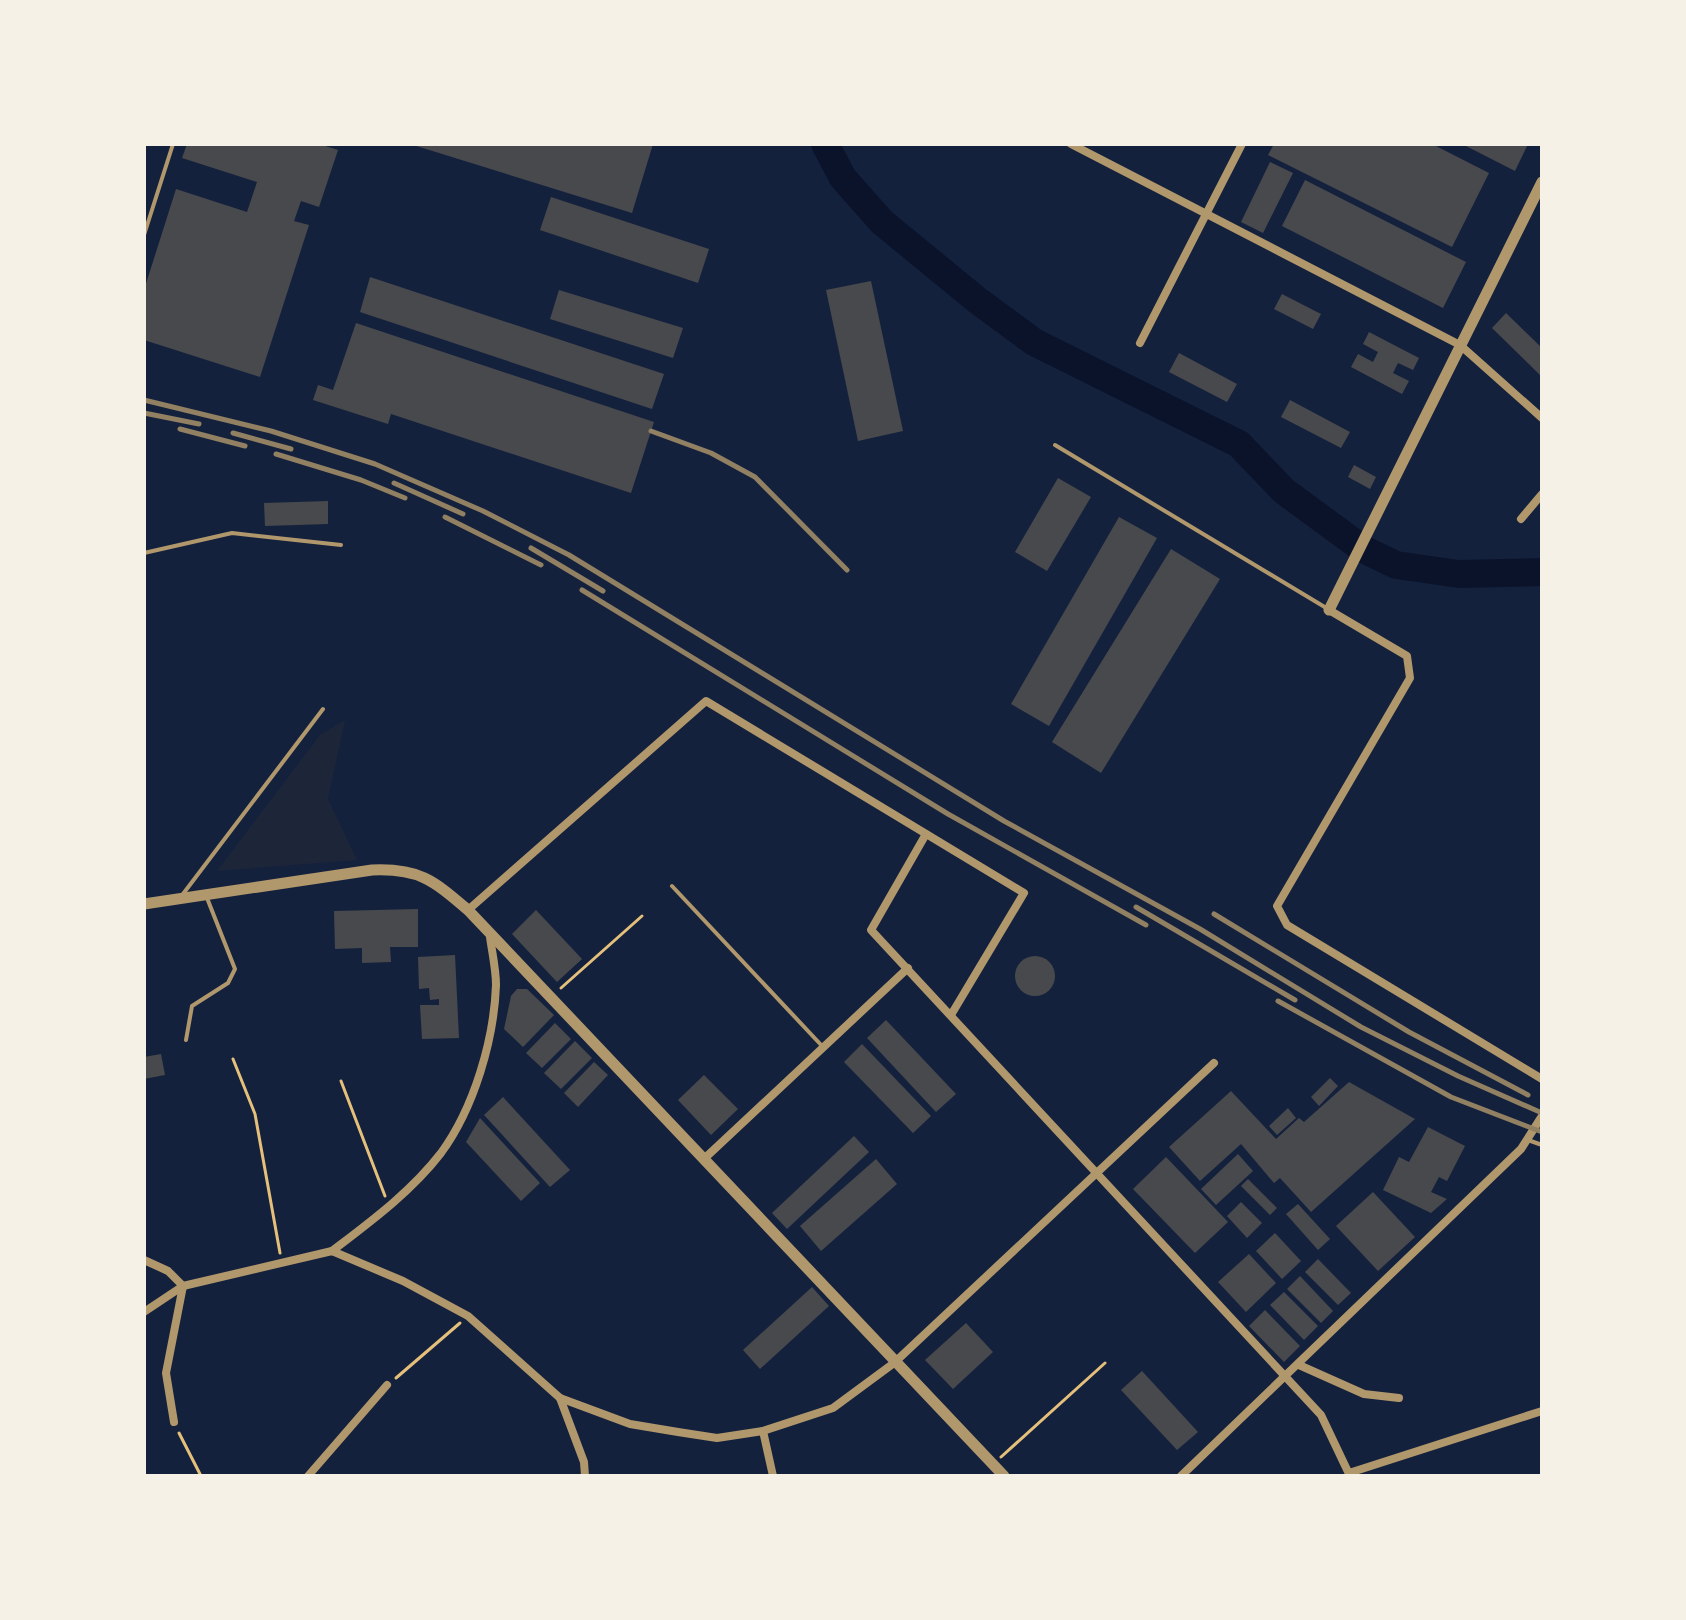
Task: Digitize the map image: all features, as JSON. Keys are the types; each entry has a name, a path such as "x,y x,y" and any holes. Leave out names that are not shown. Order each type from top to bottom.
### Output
{"street":[{"path":"1071,144 1460,345 1542,418"},
{"path":"1140,343 1242,144"},
{"path":"1542,182 1329,610 1407,656 1410,678 1277,906 1287,925 1542,1079"},
{"path":"1521,519 1542,494"},
{"path":"468,910 706,701 1024,893 951,1015"},
{"path":"926,834 871,930 1095,1175 1321,1415 1349,1474 1542,1411"},
{"path":"144,904 372,870 403,869 433,879 468,910 490,937 705,1158 894,1363 1004,1476"},
{"path":"144,1312 183,1286 332,1251 390,1207 441,1152 472,1094 493,1024 496,982 490,937"},
{"path":"705,1158 908,968"},
{"path":"332,1251 403,1281 468,1316 560,1398 630,1424 678,1432 717,1438 763,1431 833,1408 894,1363 1214,1063"},
{"path":"1181,1476 1286,1378 1528,1140 1542,1116"},
{"path":"144,1260 168,1271 183,1286"},
{"path":"174,1422 166,1373 183,1286"},
{"path":"1299,1365 1364,1394 1399,1398"},
{"path":"308,1476 387,1385"},
{"path":"560,1398 584,1462 585,1476"},
{"path":"763,1431 773,1476"}],"lane":[{"path":"144,235 173,144"},
{"path":"1055,445 1329,610"},
{"path":"144,553 232,533 341,545"},
{"path":"179,900 323,709"},
{"path":"672,886 823,1047"},
{"path":"186,1040 192,1006 228,983 235,969 206,895"},
{"path":"1528,1140 1542,1145"}],"path":[{"path":"550,999 642,916"},
{"path":"233,1059 255,1114 282,1262"},
{"path":"341,1081 390,1207"},
{"path":"387,1385 468,1316"},
{"path":"993,1465 1105,1363"},
{"path":"174,1422 201,1476"}],"shaded area":[{"path":"345,720 328,799 357,860 217,871 320,735"}],"building":[{"path":"187,144 319,144 338,150 319,207 301,201 294,221 309,225 260,377 144,340 144,290 176,189 247,212 257,182 182,158"},
{"path":"410,144 653,144 632,213"},
{"path":"1274,144 1432,144 1489,173 1452,247 1268,155"},
{"path":"1462,144 1528,144 1515,171"},
{"path":"1270,162 1293,173 1263,233 1241,222"},
{"path":"1305,180 1466,262 1443,308 1282,226"},
{"path":"551,197 709,249 698,283 540,230"},
{"path":"370,277 664,374 652,409 360,312"},
{"path":"871,281 903,431 858,441 826,290"},
{"path":"559,290 683,328 673,358 550,319"},
{"path":"1282,294 1321,314 1313,329 1274,309"},
{"path":"1506,313 1542,348 1542,377 1492,328"},
{"path":"356,323 654,422 631,493 391,414 388,424 313,400 318,385 333,390"},
{"path":"1369,332 1419,358 1413,370 1398,363 1393,373 1409,381 1402,394 1351,367 1358,354 1373,362 1378,352 1363,344"},
{"path":"1179,353 1237,384 1227,402 1169,372"},
{"path":"1290,400 1350,432 1341,448 1281,417"},
{"path":"1354,465 1376,477 1370,489 1348,477"},
{"path":"1058,478 1091,497 1047,571 1015,552"},
{"path":"328,501 328,524 265,526 264,503"},
{"path":"1119,517 1157,538 1049,726 1011,704"},
{"path":"1171,549 1220,579 1101,773 1052,742"},
{"path":"418,909 418,947 390,947 391,962 362,963 362,948 335,949 334,911"},
{"path":"536,910 582,959 557,982 512,934"},
{"path":"455,955 459,1038 422,1039 420,1005 439,1005 439,999 430,1000 429,988 419,989 418,957"},
{"path":"1035,956 1049,962 1055,976 1049,990 1035,996 1021,990 1015,976 1021,962"},
{"path":"517,989 527,989 554,1015 523,1047 504,1029 511,996"},
{"path":"886,1020 956,1094 936,1112 867,1038"},
{"path":"555,1023 571,1039 542,1068 526,1053"},
{"path":"575,1041 592,1058 561,1089 544,1073"},
{"path":"862,1044 931,1116 913,1133 844,1062"},
{"path":"161,1054 165,1075 144,1079 144,1057"},
{"path":"594,1062 608,1075 578,1107 564,1093"},
{"path":"704,1075 738,1109 711,1135 678,1100"},
{"path":"1330,1078 1338,1086 1319,1106 1311,1097"},
{"path":"1349,1082 1415,1119 1311,1212 1280,1178 1274,1183 1241,1144 1200,1181 1169,1147 1231,1091 1276,1139 1299,1118 1304,1122"},
{"path":"503,1097 570,1170 550,1187 484,1115"},
{"path":"1288,1108 1296,1118 1277,1135 1269,1126"},
{"path":"480,1118 540,1183 521,1201 466,1142"},
{"path":"1428,1127 1465,1146 1447,1181 1439,1177 1431,1192 1447,1199 1431,1213 1383,1190 1399,1157 1409,1162"},
{"path":"854,1136 869,1152 787,1229 772,1213"},
{"path":"1238,1154 1253,1171 1216,1205 1201,1189"},
{"path":"1166,1157 1228,1222 1195,1253 1133,1189"},
{"path":"876,1159 897,1184 821,1251 800,1226"},
{"path":"1248,1179 1277,1208 1270,1215 1241,1186"},
{"path":"1373,1192 1415,1237 1378,1271 1336,1226"},
{"path":"1241,1202 1262,1223 1247,1238 1227,1216"},
{"path":"1298,1204 1330,1239 1318,1250 1286,1214"},
{"path":"1275,1233 1301,1261 1282,1279 1256,1251"},
{"path":"1249,1254 1276,1283 1246,1312 1218,1282"},
{"path":"1318,1259 1351,1293 1338,1305 1305,1272"},
{"path":"1300,1276 1333,1311 1321,1323 1287,1289"},
{"path":"812,1287 829,1306 760,1369 743,1350"},
{"path":"1284,1292 1318,1326 1304,1340 1270,1305"},
{"path":"1265,1310 1300,1346 1284,1362 1249,1326"},
{"path":"966,1323 993,1352 953,1389 925,1360"},
{"path":"1142,1371 1198,1432 1177,1450 1121,1390"}],"waterway":[{"path":"825,144 843,178 882,222 977,300 1034,342 1239,444 1284,491 1363,549 1396,565 1459,574 1542,572"}],"railway":[{"path":"144,400 271,431 375,464 483,511 569,555 1004,821 1200,929 1361,1027 1458,1076 1542,1113"},
{"path":"144,413 199,424"},
{"path":"180,429 245,446"},
{"path":"651,431 711,453 755,477 847,570"},
{"path":"233,433 291,449"},
{"path":"276,454 361,480 405,498"},
{"path":"394,483 463,514"},
{"path":"445,517 541,565"},
{"path":"531,548 603,591"},
{"path":"582,590 948,814 1146,925"},
{"path":"1136,907 1295,1000"},
{"path":"1214,914 1409,1032 1528,1095"},
{"path":"1278,1001 1451,1097 1542,1132"}]}
